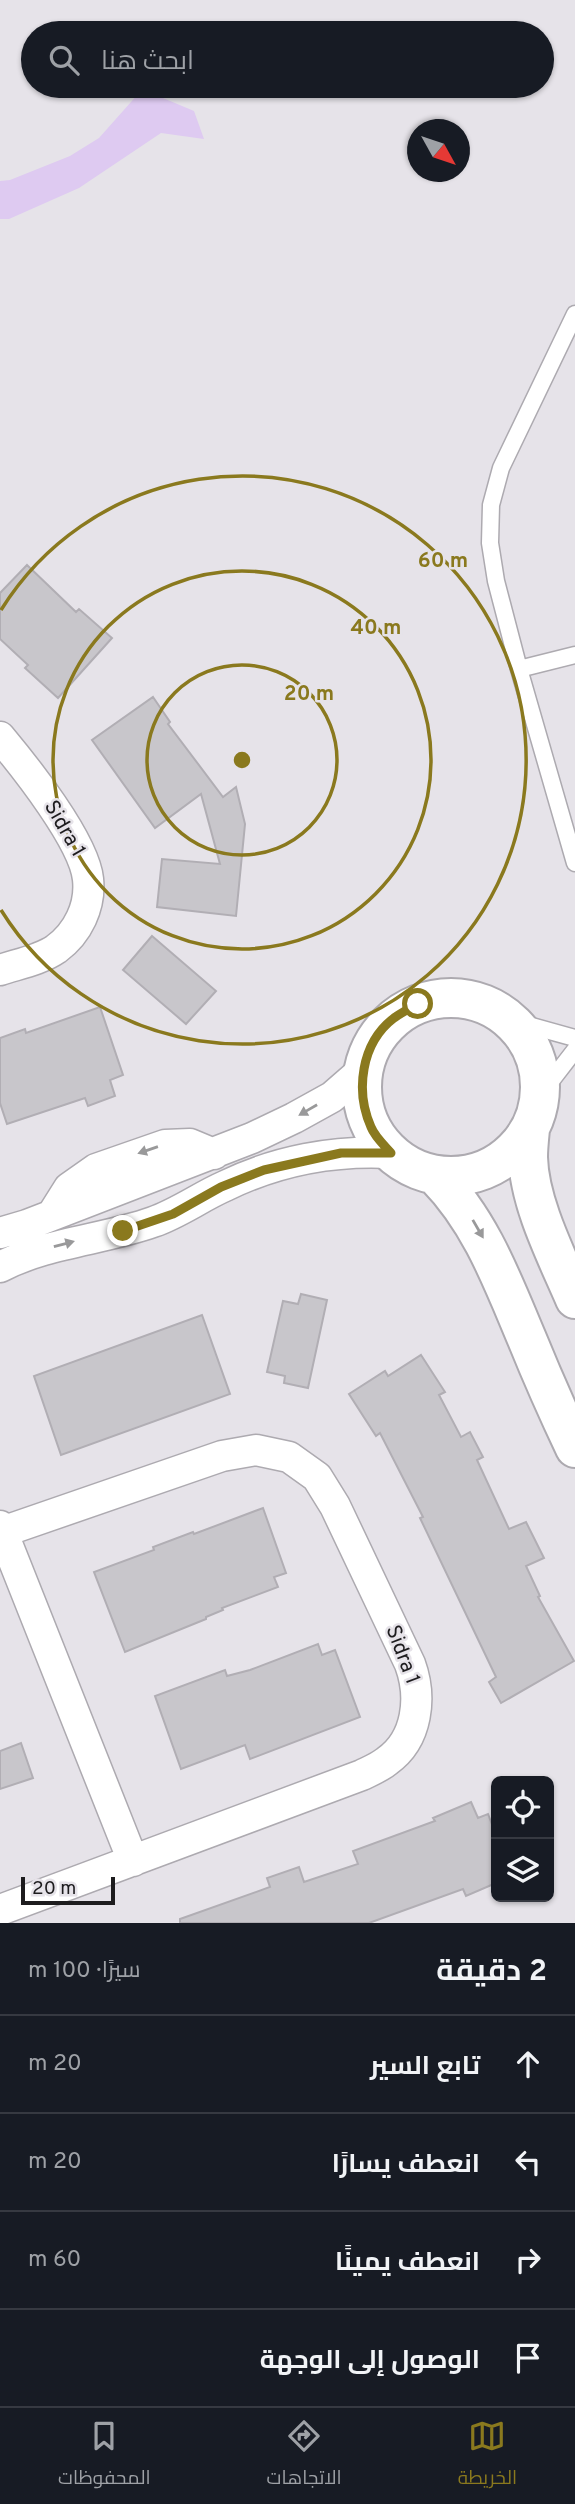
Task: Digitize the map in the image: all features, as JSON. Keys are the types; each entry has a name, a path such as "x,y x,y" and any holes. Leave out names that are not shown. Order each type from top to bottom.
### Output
{"street":[{"name":"Sidra 1","path":"0,737 54,808 82,858 88,877 88,899 82,919 70,936 54,950 0,970"},
{"path":"534,1117 513,1151 490,1167 464,1176 436,1176 412,1168 391,1153 372,1129 363,1100 363,1070 374,1042 392,1019 418,1004 446,997 475,1000 503,1013 521,1030 534,1053 540,1079 528,1159 533,1189 549,1238 575,1299"},
{"path":"0,1233 214,1154 294,1118 332,1097 363,1070"},
{"path":"0,1267 62,1244 152,1223 221,1187 264,1170 341,1153 391,1153"},
{"path":"436,1176 454,1194 486,1243 575,1448"},
{"name":"Sidra 1","path":"0,1910 362,1775 388,1761 407,1738 417,1710 416,1680 410,1664 334,1506 317,1477 289,1457 256,1450 222,1456 1,1529"},
{"path":"1,1529 133,1861"}],"lane":[{"path":"575,314 501,468 491,505 489,543 519,669 575,863"},
{"path":"519,669 575,655"},
{"path":"503,1013 528,1025 575,1038"},
{"path":"534,1117 551,1081 575,1050"}],"shaded area":[{"path":"135,98 163,98 194,111 204,139 161,133 79,188 9,219 0,219 0,181 10,180 70,156 99,138"}],"building":[{"path":"27,565 76,612 79,609 112,638 58,698 25,668 28,665 0,639 0,593"},
{"path":"153,697 170,722 168,724 223,797 236,787 245,824 236,916 157,907 162,859 220,864 201,794 155,828 92,740"},
{"path":"152,936 216,991 186,1024 123,970"},
{"path":"100,1007 123,1075 110,1080 115,1096 88,1106 85,1098 7,1124 0,1103 0,1038 25,1029 26,1033"},
{"path":"301,1294 327,1300 308,1388 284,1383 285,1376 267,1372 283,1301 298,1304"},
{"path":"202,1315 230,1394 61,1455 34,1376"},
{"path":"421,1355 445,1392 439,1395 461,1437 470,1432 483,1457 477,1460 509,1529 526,1522 544,1558 526,1566 540,1596 538,1597 574,1661 501,1703 489,1682 496,1677 420,1518 423,1517 380,1433 376,1436 349,1394 385,1371 388,1376"},
{"path":"263,1508 286,1573 274,1577 278,1587 222,1608 223,1610 206,1619 125,1652 94,1572 154,1550 153,1547"},
{"path":"318,1644 322,1655 335,1650 360,1717 250,1759 245,1745 181,1769 155,1696 225,1670 227,1676 250,1670"},
{"path":"21,1743 33,1778 0,1789 0,1751"},
{"path":"471,1802 478,1818 488,1814 491,1822 491,1885 466,1896 463,1889 369,1923 180,1923 180,1919 270,1887 267,1878 299,1867 304,1882 358,1864 353,1851 435,1821 433,1818"}],"route":[{"path":"123,1231 173,1214 221,1187 264,1170 341,1153 391,1153 372,1129 363,1100 363,1070 374,1042 392,1019 418,1004"}]}
